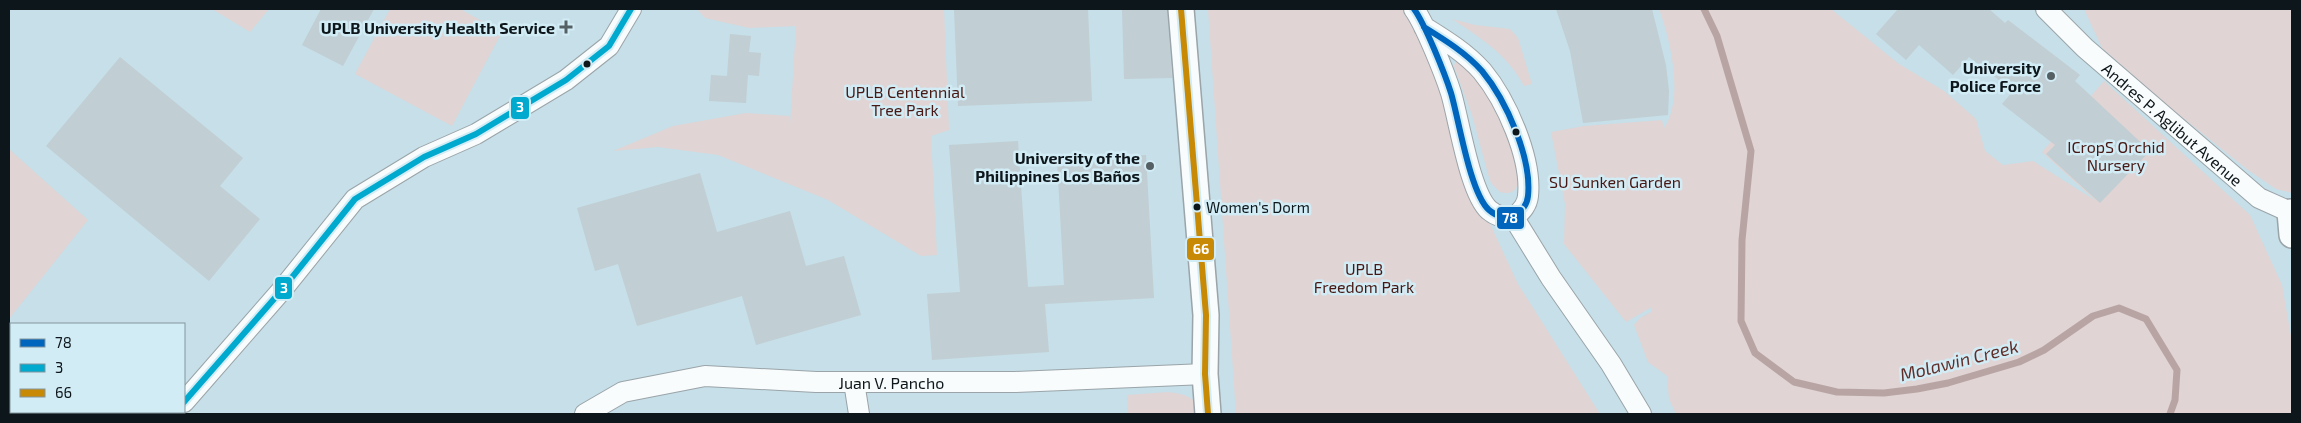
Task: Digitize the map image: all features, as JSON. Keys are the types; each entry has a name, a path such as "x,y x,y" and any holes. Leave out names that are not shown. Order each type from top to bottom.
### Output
{"street":[{"path":"185,401 275,299 356,199 424,158 476,134 566,80 609,46 631,9"},
{"path":"1182,9 1206,315 1205,374 1208,414"},
{"path":"1414,9 1424,27 1451,91 1476,187 1488,209 1502,218 1514,218 1523,209 1528,197 1528,175 1517,132 1497,93 1482,71 1449,42 1424,27"},
{"name":"Andres P. Aglibut Avenue","path":"2046,9 2085,48 2259,198 2291,220"},
{"path":"1514,218 1551,278 1611,364 1641,414"},
{"name":"Juan V. Pancho","path":"585,414 623,392 705,376 779,381 1014,382 1205,374"},
{"path":"854,382 859,414"}],"shaded area":[{"name":"University of the Philippines Los Baños","path":"9,9 2292,9 2292,414 9,414"}],"green space":[{"path":"212,9 269,9 250,32"},
{"path":"390,9 460,9 502,32 452,126 355,74"},
{"name":"UPLB Centennial Tree Park","path":"697,9 944,9 949,130 931,136 937,255 921,256 828,200 718,155 658,147 613,151 673,126 746,113 790,116 790,125 796,26 749,28 705,18"},
{"name":"UPLB Freedom Park","path":"1208,9 1408,9 1431,45 1477,196 1518,284 1600,414 1236,414"},
{"path":"1659,9 1831,9 1899,64 1944,91 1976,119 1985,151 2003,165 2033,161 2096,201 2042,152 2104,81 2250,215 2282,285 2292,342 2292,414 1676,414 1669,399 1667,376 1648,362 1634,325 1640,318 1651,312 1652,307 1626,322 1564,244 1565,204 1551,132 1584,126 1662,120 1664,128 1670,116 1673,102 1674,70 1668,37"},
{"path":"2084,9 2292,9 2292,193 2276,189 2248,170 2168,106 2102,48"},
{"path":"1452,19 1475,25 1510,29 1518,38 1532,84 1524,86 1518,75 1502,56 1483,40"},
{"path":"1457,57 1467,64 1485,91 1508,138 1518,179 1514,191 1500,192 1491,183 1472,115 1454,66"},
{"path":"9,149 88,220 9,319"},
{"path":"1168,392 1189,397 1197,404 1203,414 1128,414 1127,395"}],"building":[{"path":"321,9 374,9 343,66 302,45"},
{"path":"954,9 1088,9 1092,101 958,106"},
{"path":"1122,9 1167,9 1172,78 1124,79"},
{"path":"1556,9 1652,9 1666,65 1669,91 1668,115 1583,123 1570,51"},
{"path":"1898,9 1989,9 2005,23 2008,20 2080,75 2075,81 2150,151 2100,203 2046,154 2055,145 2002,104 2013,91 1969,57 1953,75 1919,45 1906,60 1876,34"},
{"path":"730,34 751,36 749,52 761,53 759,76 748,75 746,103 709,101 711,75 727,76"},
{"path":"120,57 243,158 220,186 260,219 209,281 46,146"},
{"path":"1018,141 1028,287 1064,285 1057,160 1146,155 1154,298 1045,304 1049,352 932,360 927,294 960,292 949,145"},
{"path":"700,173 717,232 790,211 806,266 844,256 861,315 756,345 742,296 637,326 618,264 595,271 577,208"}],"waterway":[{"name":"Molawin Creek","path":"1704,9 1717,36 1751,151 1742,240 1741,321 1755,353 1794,382 1837,392 1884,393 1917,389 1948,383 2019,362 2044,350 2093,316 2119,308 2146,319 2177,370 2175,400 2170,414"}],"transit line":[{"name":"3","path":"185,401 281,291 355,199 424,157 476,134 566,80 609,46 631,9"},
{"name":"66","path":"1181,9 1206,315 1205,374 1208,414"},
{"name":"78","path":"1414,9 1440,62 1454,105 1471,173 1482,201 1495,214 1514,218 1526,203 1528,181 1522,147 1508,113 1491,83 1476,64 1455,47 1424,27"}],"place":[{"name":"UPLB University Health Service","path":"566,27"},
{"name":"University Police Force","path":"2051,76"},
{"name":"University of the Philippines Los Baños","path":"1150,166"},
{"name":"Women's Dorm","path":"1197,207"}],"park label":[{"name":"ICropS Orchid Nursery","path":"2116,155"},
{"name":"SU Sunken Garden","path":"1615,181"}]}
